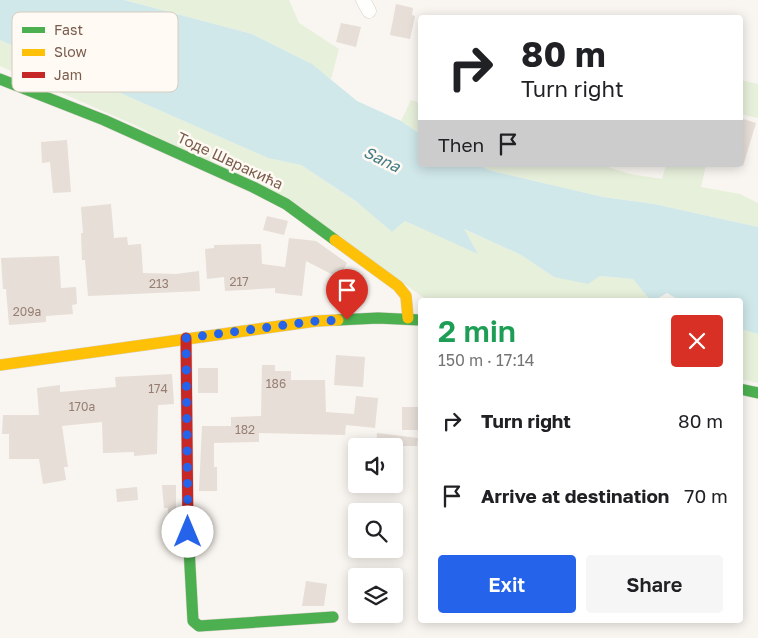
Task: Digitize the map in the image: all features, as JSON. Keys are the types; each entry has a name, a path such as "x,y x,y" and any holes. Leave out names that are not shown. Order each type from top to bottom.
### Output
{"street":[{"name":"Тоде Швракића","path":"0,79 12,84"},
{"name":"Тоде Швракића","path":"33,92 104,120 254,187 286,204 398,286 406,296 408,318"},
{"path":"0,364 316,321 408,318 418,320"},
{"path":"186,338 188,532 193,621 199,626 214,626 333,617"}],"green space":[{"path":"124,0 289,0 299,23 339,49 331,79 306,61 252,34 178,14 178,12 169,12"},
{"path":"0,40 12,45 12,71 0,66"},
{"path":"743,81 758,84 758,118 743,115"},
{"path":"59,92 118,92 268,158 301,165 361,205 392,232 405,221 477,253 463,229 521,255 554,277 600,276 633,279 648,298 424,298 332,232 137,126"},
{"path":"411,100 418,102 418,133 401,121"},
{"path":"482,167 608,167 630,174 662,179 665,167 706,167 701,187 740,194 758,203 758,227 654,204 603,197"},
{"path":"743,330 758,334 758,383 743,380"}],"water":[{"path":"0,0 124,0 169,12 12,12 12,45 0,40"},
{"name":"Sana","path":"178,14 252,34 312,64 357,101 401,121 418,133 418,167 482,167 603,197 654,204 758,227 758,334 743,330 743,298 676,298 667,293 658,298 648,298 633,279 600,276 588,284 554,277 521,255 464,229 478,254 405,221 392,232 357,202 301,165 268,158 118,92 178,92"}],"building":[{"path":"396,4 413,8 412,15 415,16 410,39 390,35"},
{"path":"341,23 361,27 356,47 336,42"},
{"path":"743,119 756,123 743,166"},
{"path":"67,140 71,192 53,193 50,162 42,163 41,142"},
{"path":"111,204 114,238 127,237 128,245 141,244 143,273 176,274 199,271 200,291 88,296 85,260 82,260 81,233 83,233 81,207"},
{"path":"267,216 288,221 284,235 263,230"},
{"path":"289,238 316,241 347,263 339,278 306,261 302,296 275,293 275,288 225,291 224,277 207,279 205,249 214,248 214,245 261,244 262,264 285,267"},
{"path":"59,256 61,288 76,287 77,304 72,305 73,314 46,316 46,322 9,325 6,289 3,289 1,258"},
{"path":"336,355 365,357 363,387 334,385"},
{"path":"262,365 275,365 275,371 291,371 291,380 325,380 326,412 354,414 356,396 378,398 375,428 346,425 345,435 259,433 259,442 214,443 217,491 199,491 202,426 231,426 231,417 261,416"},
{"path":"198,368 218,368 218,393 198,393"},
{"path":"172,374 174,404 158,405 157,454 134,456 134,452 103,453 102,422 62,426 68,467 64,467 66,480 43,484 39,459 9,459 9,434 2,434 3,415 39,415 37,388 60,385 60,392 116,387 115,377"},
{"path":"402,407 418,407 418,430 402,430"},
{"path":"377,433 418,438 417,446 403,446 403,438 377,438"},
{"path":"162,485 176,485 176,524 168,524 168,508 164,508"},
{"path":"137,487 138,500 117,502 116,489"},
{"path":"306,581 327,584 324,606 302,606"}],"traffic: fast":[{"path":"0,79 12,84"},
{"path":"33,92 104,120 253,187 286,204 335,240"},
{"path":"338,320 378,318 418,320"},
{"path":"743,390 758,393"},
{"path":"188,530 193,621 199,626 333,617"}],"traffic: slow":[{"path":"335,240 398,286 406,296 408,318"},
{"path":"0,365 316,321 338,320"}],"traffic: jam":[{"path":"186,338 188,530"}],"route":[{"path":"188,532 186,338 316,321 347,320"}]}
